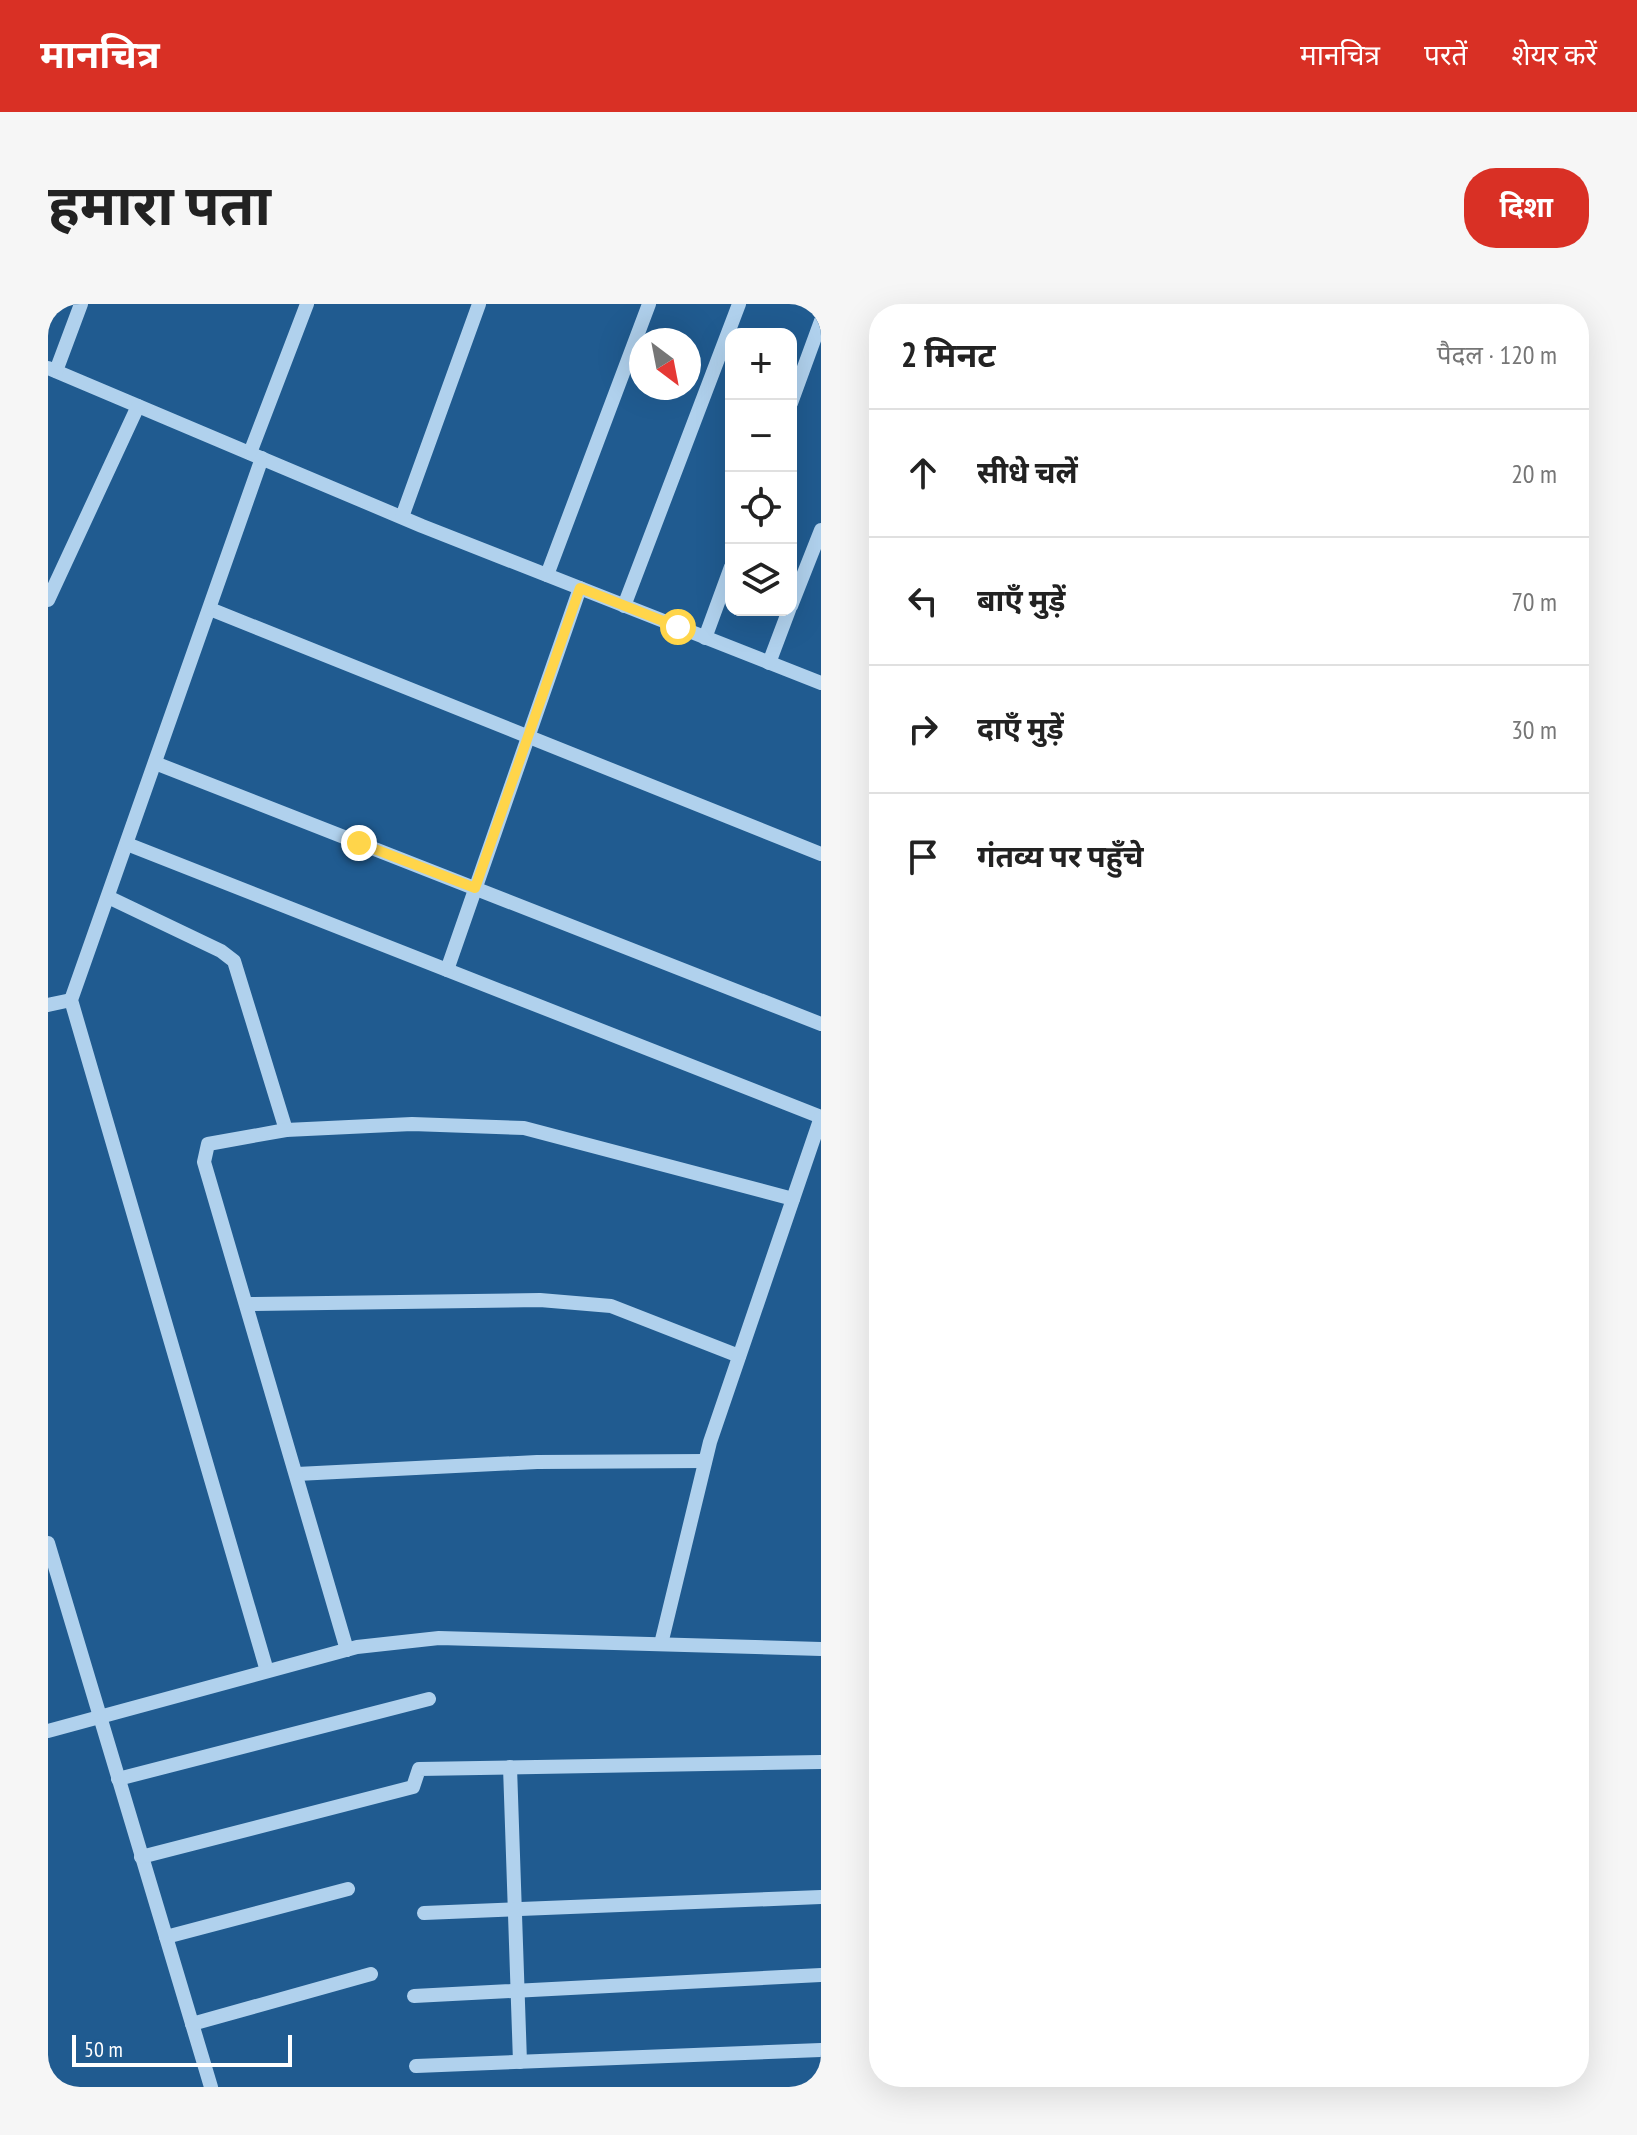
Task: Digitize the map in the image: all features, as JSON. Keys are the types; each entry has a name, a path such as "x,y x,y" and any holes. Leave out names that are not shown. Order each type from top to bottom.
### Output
{"street":[{"path":"81,304 52,370 402,517 821,683"},
{"path":"267,1671 71,1000 210,609 256,456 307,304"},
{"path":"402,517 479,304"},
{"path":"547,575 649,304"},
{"path":"624,606 739,304"},
{"path":"792,400 821,321"},
{"path":"48,600 138,406"},
{"path":"797,590 821,530"},
{"path":"705,638 725,583"},
{"path":"447,970 580,588"},
{"path":"210,609 821,854"},
{"path":"769,663 787,616"},
{"path":"155,763 821,1024"},
{"path":"127,844 821,1117 705,1461 661,1644"},
{"path":"108,897 221,951 234,961 286,1130"},
{"path":"48,1005 71,1000"},
{"path":"347,1650 204,1154 208,1144 216,1139 286,1130 412,1124 524,1128 793,1199"},
{"path":"249,1304 540,1300 611,1306 739,1356"},
{"path":"297,1474 537,1462 705,1461"},
{"path":"48,1543 211,2087"},
{"path":"48,1731 347,1650 439,1638 821,1649"},
{"path":"118,1779 429,1699"},
{"path":"141,1857 413,1787 419,1769 821,1762"},
{"path":"510,1767 520,2062"},
{"path":"166,1937 348,1889"},
{"path":"424,1913 821,1897"},
{"path":"192,2024 371,1974"},
{"path":"414,1996 821,1975"},
{"path":"416,2066 821,2050"}],"route":[{"path":"359,843 475,888 580,588 678,627"}]}
